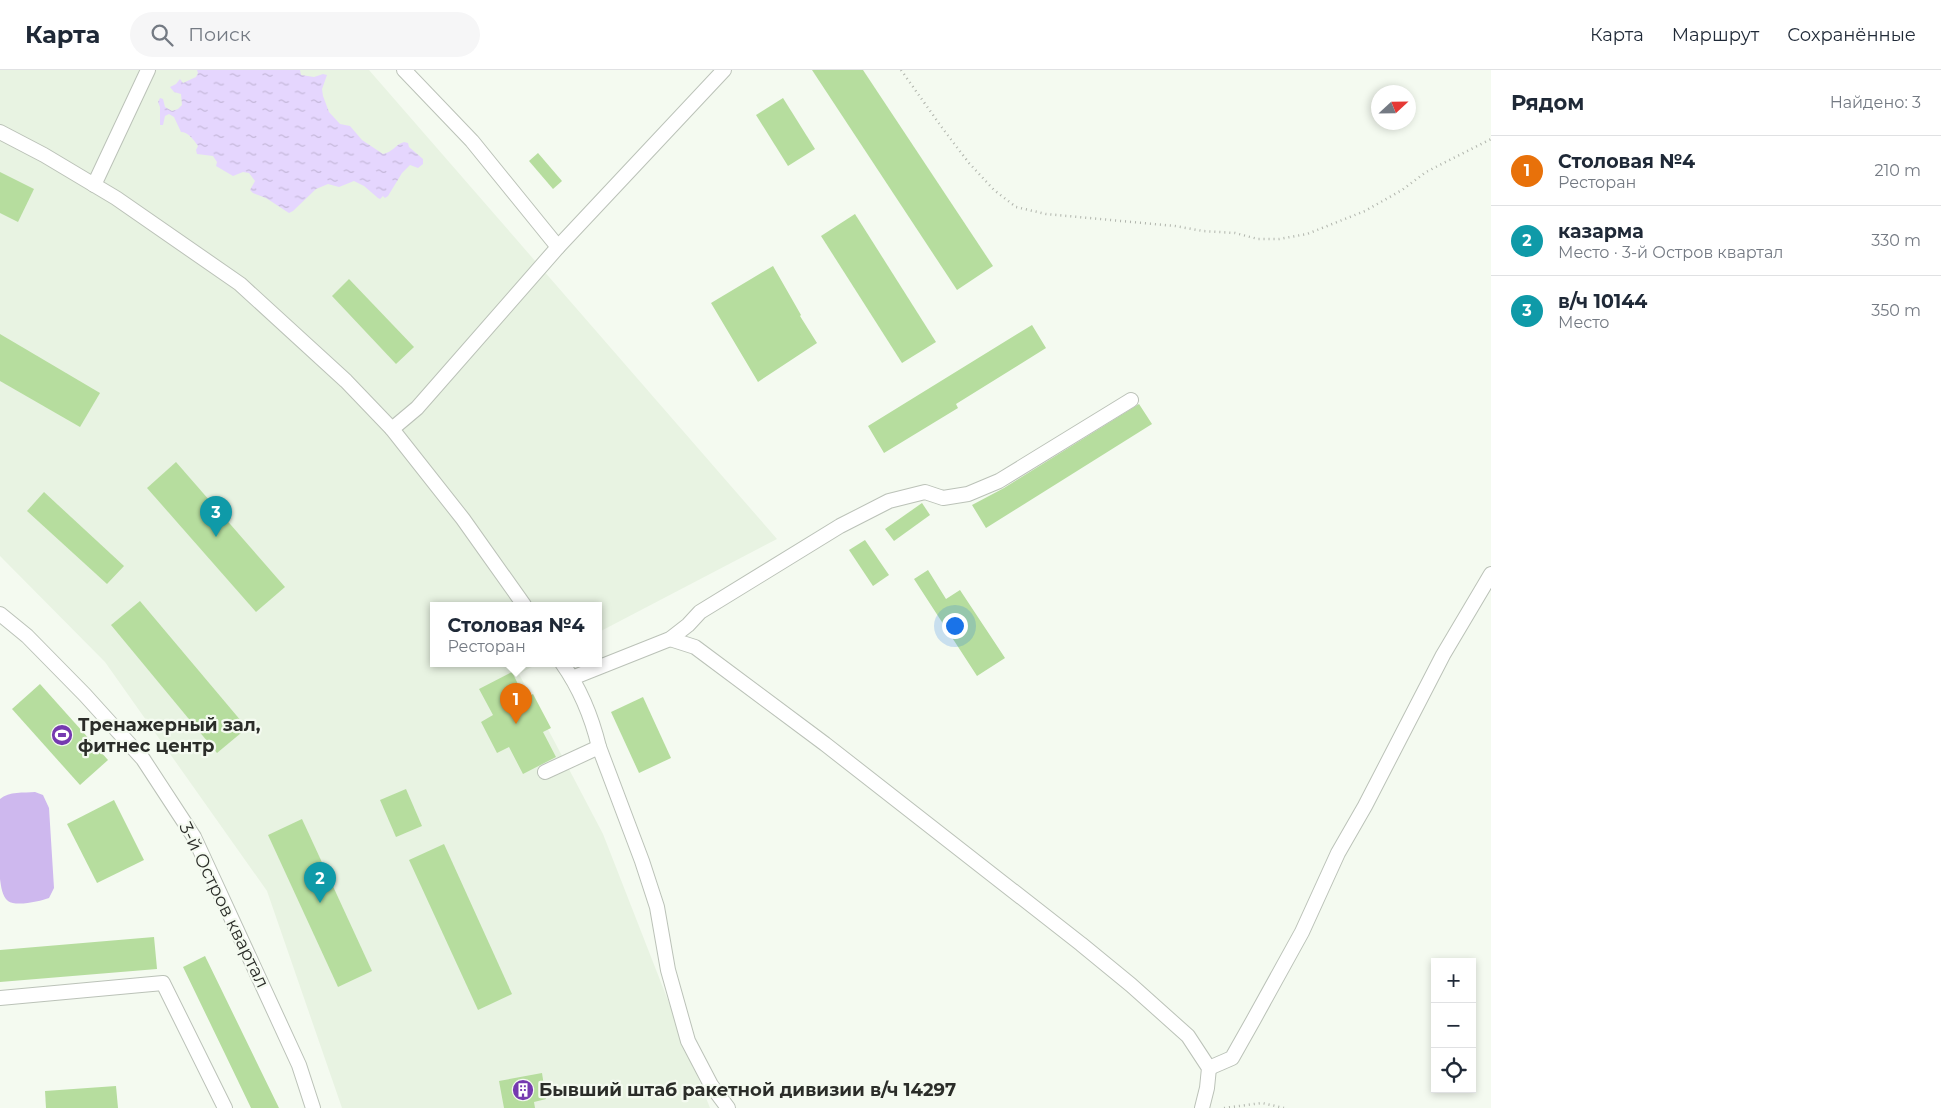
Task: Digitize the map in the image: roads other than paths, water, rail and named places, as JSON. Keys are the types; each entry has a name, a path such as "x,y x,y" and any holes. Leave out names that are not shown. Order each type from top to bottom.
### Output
{"street":[{"path":"94,185 148,70"},
{"path":"404,70 472,142 558,247"},
{"path":"392,429 417,408 558,247 724,70"},
{"path":"0,132 44,155 116,198 240,284 346,381 392,429 462,519 522,602"},
{"path":"602,666 670,639 688,625 700,612 840,526 889,501 925,492 944,498 968,494 999,481 1131,400"},
{"path":"1209,1068 1232,1058 1302,932 1338,853 1365,806 1443,655 1491,574"},
{"name":"3-й Остров квартал","path":"0,614 27,636 143,759 194,837 299,1065 314,1108"},
{"path":"670,639 694,647 825,744 1131,985 1188,1036 1209,1068 1202,1108"},
{"path":"565,667 572,678 596,733 599,747 642,861 657,907 668,970 688,1041 711,1085 728,1108"},
{"path":"572,678 600,667"},
{"path":"545,772 599,747"},
{"path":"0,998 163,983 225,1108"}],"water":[{"path":"197,70 300,70 301,75 314,77 323,74 327,75 322,89 323,96 329,112 340,124 350,126 362,140 383,154 401,143 408,143 409,147 423,159 423,164 418,168 410,165 402,173 385,198 383,196 380,199 378,198 364,186 354,181 339,187 328,184 316,189 289,213 250,190 255,181 249,173 243,172 233,176 216,166 217,162 213,156 197,154 198,146 193,139 184,132 181,132 174,117 169,114 165,116 163,125 160,125 160,107 158,102 160,98 163,99 165,107 172,111 178,109 182,105 181,94 174,92 170,87 180,79 183,83 196,77"}],"place":[{"name":"в/ч 10144","path":"216,537"},
{"name":"Столовая №4","path":"516,724"},
{"name":"Тренажерный зал, фитнес центр","path":"62,735"},
{"name":"казарма","path":"320,903"},
{"name":"Бывший штаб ракетной дивизии в/ч 14297","path":"523,1090"}]}
